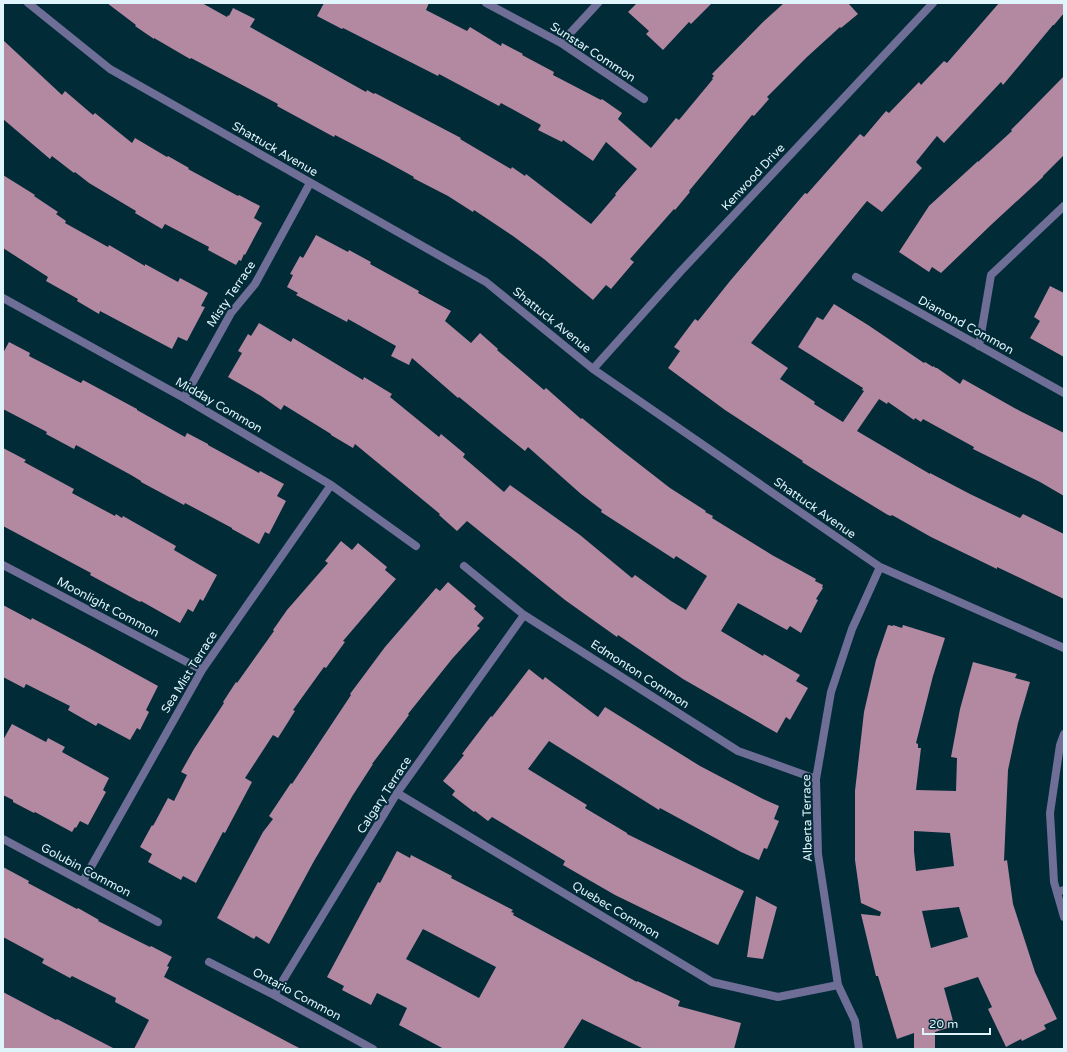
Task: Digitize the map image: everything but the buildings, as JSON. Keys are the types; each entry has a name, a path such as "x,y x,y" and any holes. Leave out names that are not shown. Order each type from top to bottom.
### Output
{"street":[{"name":"Shattuck Avenue","path":"28,3 110,69 486,282 593,369 880,567 1064,648"},
{"name":"Sunstar Common","path":"486,3 561,43 644,99"},
{"path":"561,43 598,3"},
{"name":"Kenwood Drive","path":"593,369 681,271 933,3"},
{"name":"Misty Terrace","path":"184,398 231,313 255,284 310,183"},
{"path":"979,346 991,275 1064,206"},
{"name":"Diamond Common","path":"856,277 1064,393"},
{"name":"Midday Common","path":"3,298 184,398 331,486 416,546"},
{"name":"Sea Mist Terrace","path":"83,881 202,670 331,486"},
{"name":"Moonlight Common","path":"3,565 202,670"},
{"name":"Edmonton Common","path":"464,566 524,614 738,751 816,779"},
{"name":"Alberta Terrace","path":"859,1049 855,1021 838,985 818,854 816,779 831,692 852,628 880,567"},
{"name":"Calgary Terrace","path":"274,995 397,793 524,614"},
{"path":"1064,734 1060,745 1050,813 1054,882 1060,891 1064,917"},
{"name":"Quebec Common","path":"397,793 712,982 778,997 838,985"},
{"name":"Golubin Common","path":"3,839 158,922"},
{"name":"Ontario Common","path":"209,962 274,995 373,1049"}]}
